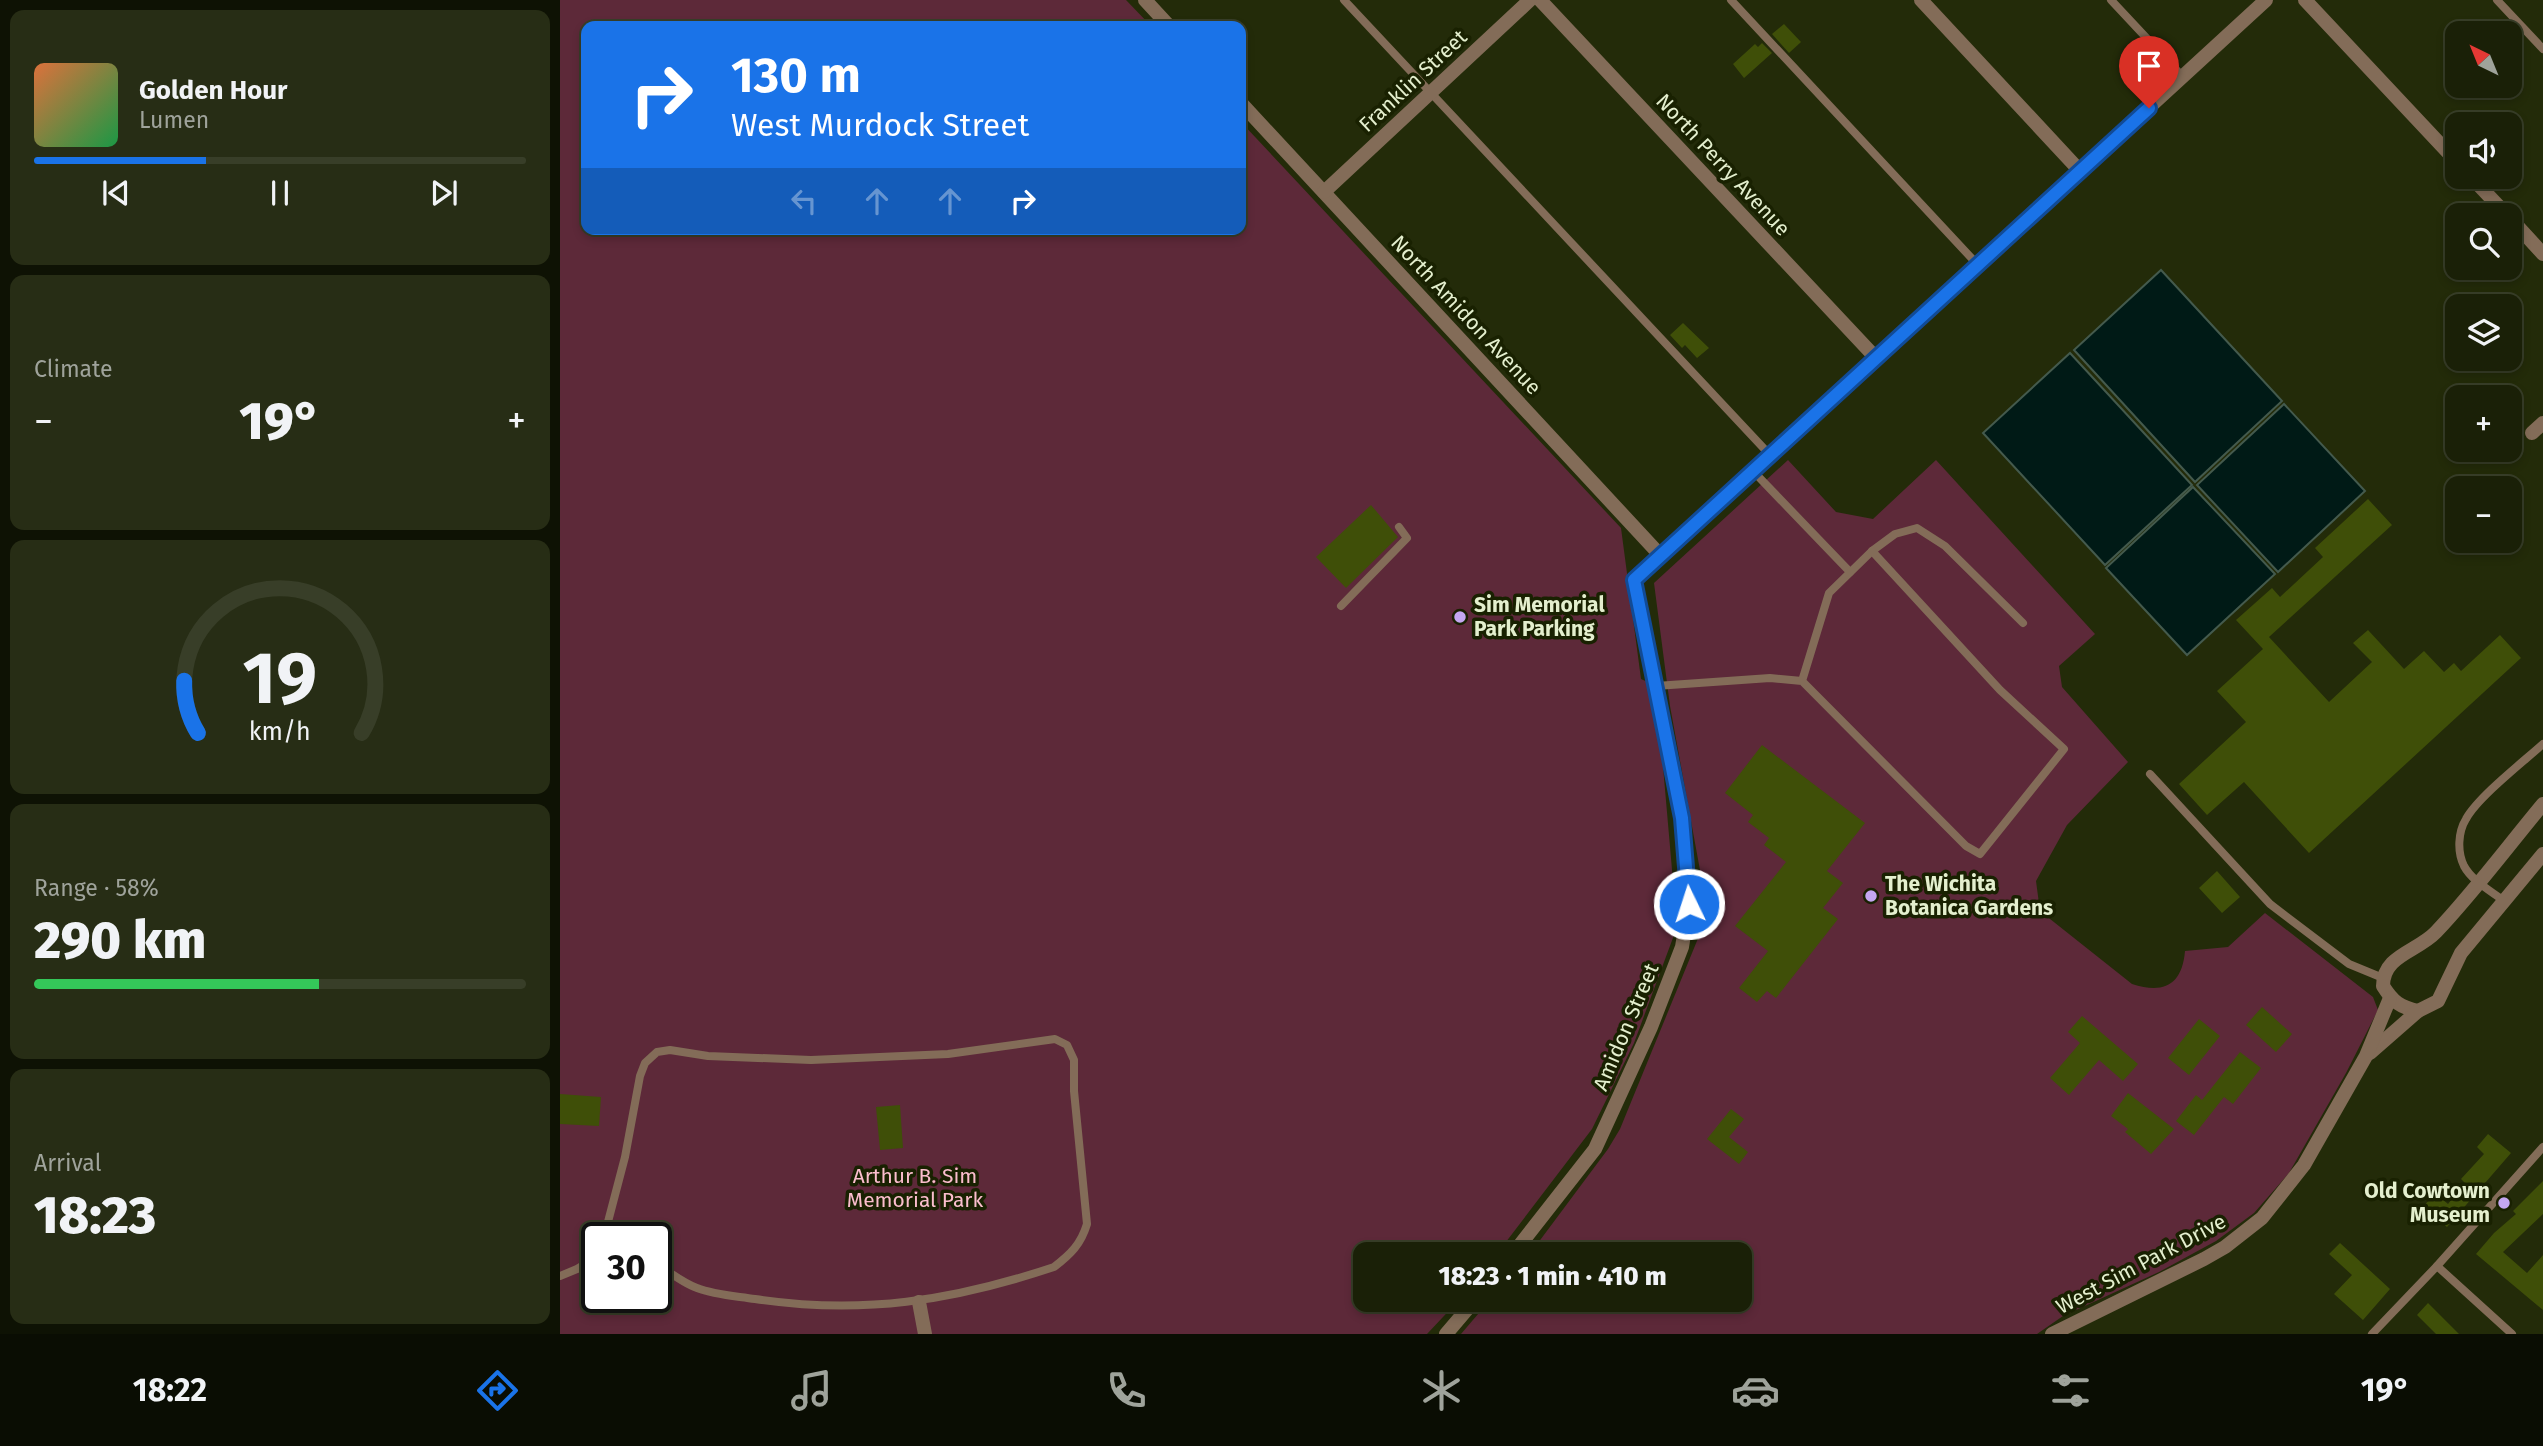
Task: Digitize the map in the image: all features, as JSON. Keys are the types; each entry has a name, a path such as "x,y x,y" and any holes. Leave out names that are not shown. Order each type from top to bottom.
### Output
{"street":[{"path":"1145,0 1164,21"},
{"name":"Franklin Street","path":"1324,192 1530,0"},
{"name":"North Perry Avenue","path":"1540,0 1876,358"},
{"path":"1921,0 2080,171"},
{"path":"1661,556 2266,0"},
{"path":"2305,0 2445,149"},
{"name":"North Amidon Avenue","path":"1246,108 1661,556"},
{"path":"2482,189 2495,203"},
{"path":"2522,232 2543,254"},
{"name":"Amidon Street","path":"1522,1242 1595,1149 1651,1027 1682,947 1689,904 1682,818 1634,580 1661,556"},
{"path":"2418,1011 2401,1008 2390,998 2383,986 2387,967 2435,934 2543,804"},
{"path":"2366,1056 2418,1011 2438,1001 2461,953 2543,854"},
{"path":"2366,1056 2390,998"},
{"name":"West Sim Park Drive","path":"2052,1334 2204,1259 2254,1225 2283,1194 2304,1165 2366,1056"},
{"path":"919,1302 925,1334"},
{"path":"1446,1334 1465,1312"}],"lane":[{"path":"1344,0 1770,455"},
{"path":"1731,0 1977,264"},
{"path":"2111,0 2183,77"},
{"path":"2497,0 2543,49"},
{"path":"1753,471 1850,572"},
{"path":"1341,606 1407,538 1399,527"},
{"path":"1802,681 1829,593 1872,551 1895,534 1917,528 1945,546 2023,623"},
{"path":"1656,686 1770,678 1802,681 1966,846 1980,853 2064,749 2000,690 1872,551"},
{"path":"2504,901 2478,882 2464,867 2460,836 2465,819 2476,806 2543,744"},
{"path":"2150,774 2270,904 2350,964 2383,978"},
{"path":"608,1222 625,1157 640,1076 645,1063 657,1052 670,1050 708,1056 811,1060 948,1054 1055,1038 1067,1045 1074,1060 1074,1091 1087,1224 1083,1239 1072,1254 1054,1267 919,1302 842,1307 781,1303 697,1288 672,1273"},
{"path":"2372,1334 2543,1147"},
{"path":"560,1276 581,1266"},
{"path":"2437,1266 2512,1334"}],"green space":[{"name":"Arthur B. Sim Memorial Park","path":"560,0 1126,0 1146,21 581,21 581,235 1246,235 1246,127 1621,528 1641,679 1656,686 1677,927 1634,1043 1592,1129 1506,1242 1353,1242 1353,1312 1448,1312 1427,1334 560,1334"},
{"name":"The Wichita Botanica Gardens","path":"1788,460 1836,512 1873,519 1936,460 2095,634 2059,666 2062,687 2128,762 2067,825 2036,881 2040,911 2132,984 2153,988 2162,987 2175,979 2180,972 2185,951 2228,947 2265,913 2373,997 2378,1010 2346,1073 2289,1173 2254,1213 2216,1241 2159,1272 2063,1316 2037,1334 1461,1334 1480,1312 1752,1312 1752,1242 1539,1242 1620,1129 1708,914 1670,706 1654,583"}],"water":[{"path":"2161,270 2282,401 2195,482 2074,350"},
{"path":"2070,353 2192,485 2105,565 1983,433"},
{"path":"2284,404 2365,491 2278,572 2197,485"},
{"path":"2193,487 2275,574 2187,655 2106,568"}],"building":[{"path":"1784,24 1801,42 1789,53 1772,34"},
{"path":"1762,43 1772,53 1744,78 1733,64 1755,44 1758,47"},
{"path":"1683,323 1709,348 1697,358 1685,345 1682,348 1670,335"},
{"path":"2368,499 2392,525 2269,637 2329,702 2372,662 2353,643 2368,630 2404,669 2424,651 2444,672 2454,663 2461,671 2500,635 2521,658 2309,853 2244,782 2207,815 2179,784 2246,722 2217,691 2263,649 2236,620 2272,588 2280,597 2323,557 2315,548"},
{"path":"1371,505 1398,537 1346,588 1316,557"},
{"path":"1762,745 1865,823 1827,871 1843,883 1823,908 1838,919 1776,998 1767,991 1757,1002 1739,988 1768,951 1735,926 1786,862 1764,845 1769,838 1748,822 1753,815 1725,793"},
{"path":"2217,871 2240,897 2222,913 2199,888"},
{"path":"2262,1007 2292,1034 2276,1052 2246,1025"},
{"path":"2082,1016 2138,1064 2123,1081 2099,1060 2069,1095 2050,1078 2080,1043 2068,1032"},
{"path":"2199,1019 2220,1036 2189,1075 2168,1058"},
{"path":"2240,1052 2261,1068 2233,1104 2224,1097 2194,1135 2176,1121 2196,1095 2202,1100"},
{"path":"2128,1093 2174,1129 2151,1154 2125,1132 2128,1129 2111,1116"},
{"path":"560,1094 601,1097 599,1126 560,1124"},
{"path":"900,1105 903,1148 880,1150 876,1107"},
{"path":"1731,1109 1744,1119 1729,1137 1748,1152 1739,1164 1707,1139"},
{"path":"2488,1134 2511,1153 2447,1227 2423,1207 2435,1193 2448,1204 2465,1183 2461,1179 2484,1154 2477,1147"},
{"path":"2543,1181 2543,1214 2503,1252 2527,1273 2543,1255 2543,1310 2476,1254 2494,1233 2516,1214 2513,1211"},
{"path":"2340,1243 2390,1289 2363,1320 2334,1294 2352,1275 2329,1254"},
{"path":"2428,1303 2459,1334 2436,1334 2417,1315"}],"place":[{"name":"Sim Memorial Park Parking","path":"1460,617"},
{"name":"The Wichita Botanica Gardens","path":"1871,896"},
{"name":"Old Cowtown Museum","path":"2504,1203"}],"route":[{"path":"1689,904 1682,818 1634,580 2149,108"}]}
